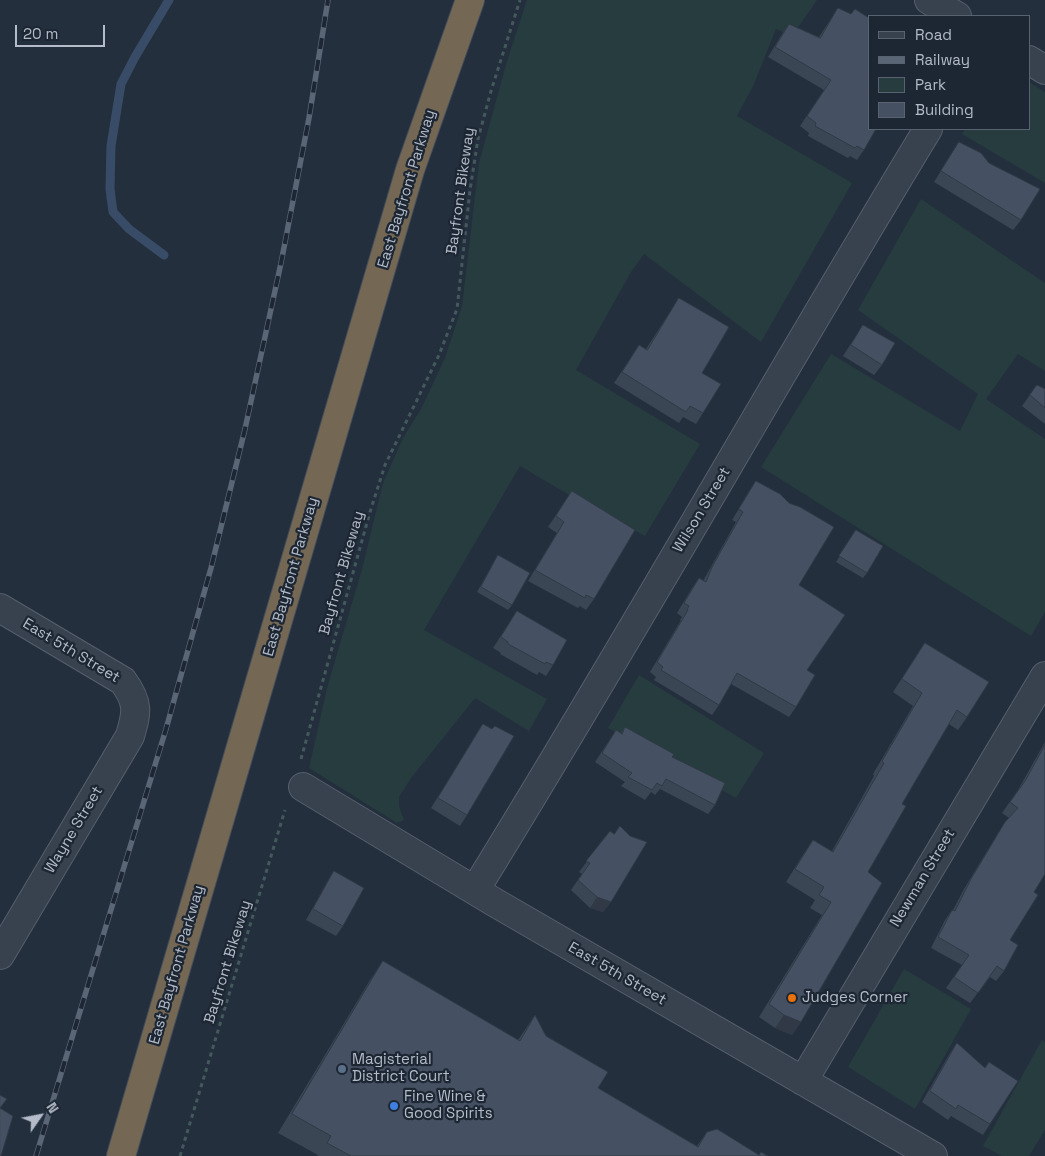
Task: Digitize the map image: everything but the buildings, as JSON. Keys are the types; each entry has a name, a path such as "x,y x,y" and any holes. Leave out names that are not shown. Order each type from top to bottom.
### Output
{"highway":[{"name":"East Bayfront Parkway","path":"121,1156 410,170 470,0"}],"street":[{"path":"929,0 955,15"},
{"path":"1030,61 1045,70"},
{"name":"Wilson Street","path":"475,890 927,130"},
{"name":"East 5th Street","path":"0,608 123,681 135,701"},
{"name":"Newman Street","path":"803,1081 1045,676"},
{"name":"Wayne Street","path":"0,955 130,736 136,714 135,701"},
{"name":"East 5th Street","path":"295,795 475,890 933,1156"}],"path":[{"name":"Bayfront Bikeway","path":"300,760 370,512 386,465 439,355 457,308 470,190 478,139 520,0"},
{"name":"Bayfront Bikeway","path":"180,1156 295,795"}],"green space":[{"path":"527,0 817,0 792,36 776,29 754,84 737,116 852,183 761,342 644,254 631,272 576,370 700,444 645,536 520,466 424,630 547,699 529,731 475,698 411,778 399,797 399,806 404,820 397,823 309,768 327,688 362,569 383,483 403,438 421,409 445,358 462,306 479,163 507,61"},
{"path":"1030,83 1045,92 1045,183 962,134 964,130 1030,130"},
{"path":"921,199 1045,283 1045,371 1018,354 986,399 1045,439 1045,612 1031,636 761,467 831,354 960,431 978,394 858,310"},
{"path":"639,675 764,753 736,798 608,728"},
{"path":"904,969 971,1009 915,1109 848,1067"},
{"path":"1042,1040 1045,1042 1045,1130 1029,1156 1002,1156 983,1146"}],"waterway":[{"path":"164,255 129,229 113,212 110,189 111,146 121,84 169,0"}],"railway":[{"path":"36,1156 166,729 211,568 245,429 281,263 309,118 328,0"}],"place":[{"name":"Judges Corner","path":"792,998"},
{"name":"Magisterial District Court","path":"342,1069"},
{"name":"Fine Wine & Good Spirits","path":"394,1106"}]}
